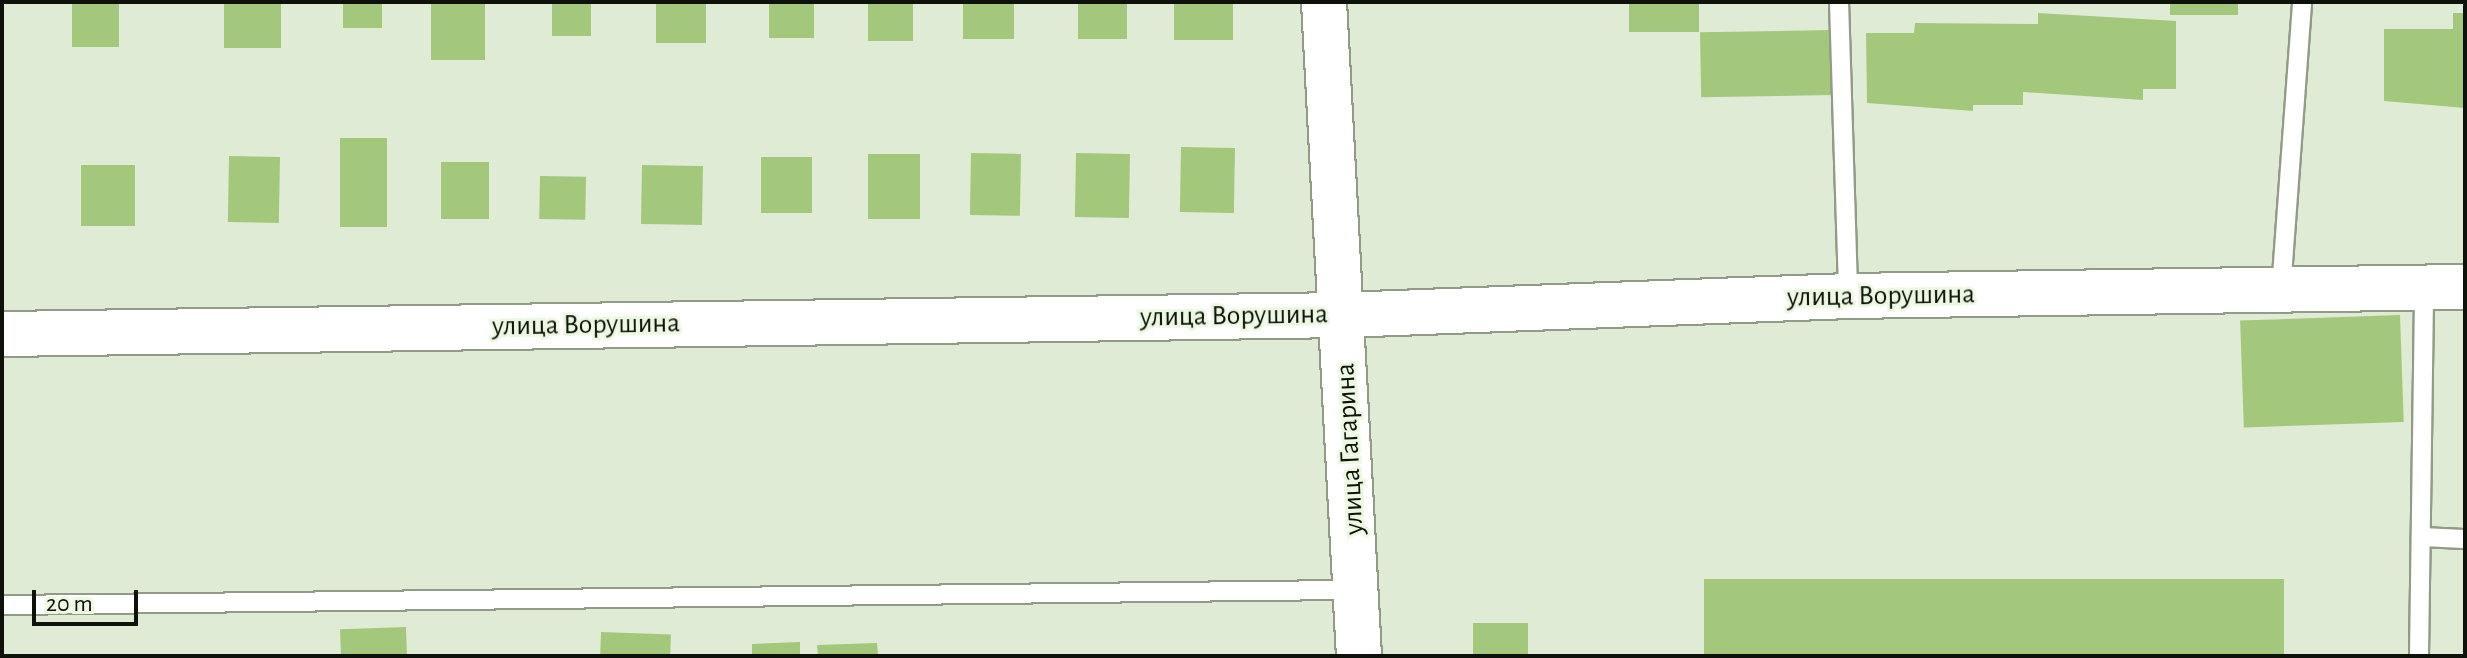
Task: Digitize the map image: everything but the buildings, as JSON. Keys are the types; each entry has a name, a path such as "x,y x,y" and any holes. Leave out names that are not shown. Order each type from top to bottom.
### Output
{"street":[{"name":"улица Гагарина","path":"1324,2 1358,590 1359,656"},
{"name":"улица Ворушина","path":"2,334 1343,315 1848,296 2444,287"}],"lane":[{"path":"1839,2 1848,296"},
{"path":"2281,291 2302,2"},
{"path":"2419,656 2421,537 2444,287"},
{"path":"2421,537 2465,539"},
{"path":"2,605 1358,590"}]}
